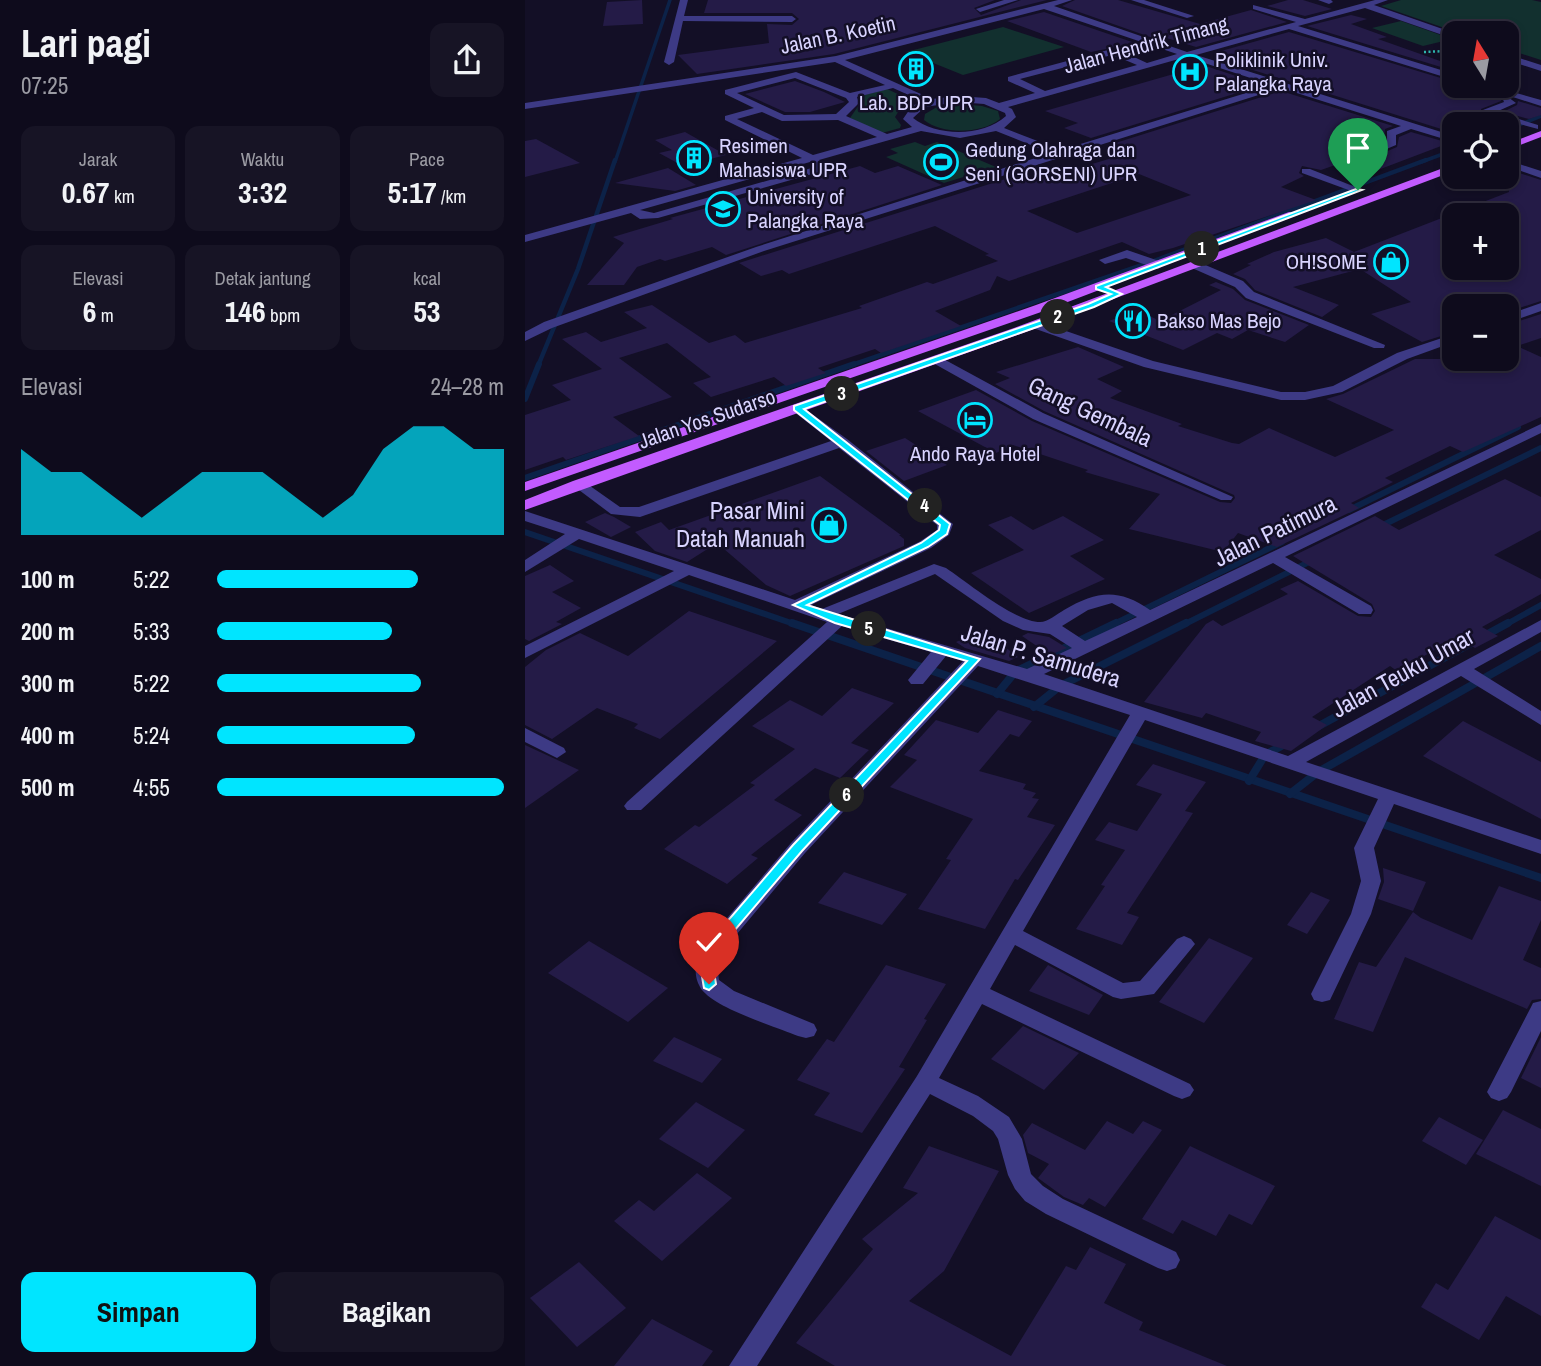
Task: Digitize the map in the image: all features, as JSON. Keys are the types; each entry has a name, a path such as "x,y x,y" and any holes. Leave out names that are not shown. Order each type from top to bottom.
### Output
{"main road":[{"path":"1519,134 1539,128"},
{"path":"1519,140 1539,128"},
{"name":"Jalan Yos Sudarso","path":"525,487 1099,287 1442,160"},
{"name":"Jalan Yos Sudarso","path":"525,505 578,484 1037,325 1442,172"},
{"path":"1099,287 1118,294"},
{"path":"882,363 902,373"}],"street":[{"path":"669,62 684,0"},
{"path":"980,9 1014,0"},
{"path":"1025,0 1280,85 1442,135"},
{"name":"Jalan B. Koetin","path":"525,106 623,89 836,59 1068,0"},
{"path":"1135,0 1190,16"},
{"path":"1350,0 1442,32"},
{"name":"Jalan Hendrik Timang","path":"1000,106 1185,54 1287,21 1305,21 1384,0"},
{"path":"1312,9 1324,3 1343,11"},
{"path":"1256,7 1287,21 1442,73"},
{"path":"1287,21 1299,12"},
{"path":"678,18 792,19"},
{"path":"1103,77 1113,83 1055,98 1011,81 1037,71 1108,53 1120,54 1144,65"},
{"path":"836,59 932,102"},
{"path":"1519,61 1541,68"},
{"path":"1037,71 1074,84"},
{"path":"839,117 854,103 854,99 796,75 728,92 788,119 839,117 885,138"},
{"path":"849,96 895,85"},
{"path":"525,337 548,325 760,249 1280,85"},
{"path":"1519,97 1541,103"},
{"path":"1486,112 1511,103 1505,99"},
{"path":"968,100 1000,106 1009,111 1011,117 996,128 961,134 920,128 910,122 909,113 932,102 968,100"},
{"path":"525,239 633,209 640,216 654,216 822,168 811,158 728,118 764,109"},
{"path":"1519,122 1539,128"},
{"path":"1354,159 1392,143 1391,133 1412,125"},
{"path":"811,158 920,128"},
{"path":"996,128 1061,153"},
{"path":"1519,167 1541,174"},
{"path":"1306,171 1358,190"},
{"path":"1105,260 1127,254 1158,265"},
{"path":"1196,265 1239,284 1250,295 1266,302 1379,345"},
{"path":"1519,315 1541,307"},
{"path":"1037,325 1160,367 1280,396 1305,396 1337,389 1402,356 1442,342"},
{"name":"Gang Gembala","path":"938,360 1038,416 1226,497"},
{"path":"798,408 945,524 944,532 925,545 798,605"},
{"name":"Jalan Patimura","path":"1029,676 1541,428"},
{"path":"578,484 616,511 640,512 842,442"},
{"name":"Jalan P. Samudera","path":"525,516 832,617 1029,676 1541,847"},
{"path":"525,567 576,534"},
{"path":"1273,557 1366,610"},
{"path":"634,806 807,650 832,617 934,569 1021,623 1055,629 1085,649"},
{"path":"525,653 687,570"},
{"path":"1048,627 1090,604 1112,598 1127,603 1150,618"},
{"name":"Jalan Teuku Umar","path":"1289,763 1541,625"},
{"path":"917,680 941,651"},
{"path":"806,1030 726,998 709,984 706,965 711,950 798,848 975,659"},
{"path":"1462,669 1541,719"},
{"path":"741,1366 925,1082 1140,713"},
{"path":"525,734 557,752"},
{"path":"1322,994 1361,914 1371,881 1364,848 1389,796"},
{"path":"1011,934 1121,991 1146,989 1184,944"},
{"path":"977,992 1182,1090"},
{"path":"1499,1091 1541,1009"},
{"path":"925,1082 959,1097 993,1118 1007,1132 1017,1171 1027,1187 1050,1203 1167,1260"}],"green space":[{"path":"1401,0 1541,2 1541,60 1519,53 1519,21 1442,21 1442,27 1381,6"},
{"path":"1401,21 1442,35 1442,41 1423,46 1372,28"},
{"path":"1003,27 1064,47 963,75 906,52"},
{"path":"887,89 913,101 900,109 895,117 901,125 900,128 882,133 850,118 861,102 860,96"},
{"path":"959,104 998,111 1000,119 983,128 962,131 941,128 924,120 925,114 937,107"},
{"name":"Gedung Olahraga dan Seni (GORSENI) UPR","path":"915,142 925,146 937,142 996,167 944,183 886,157 898,153 890,149"}],"building":[{"path":"642,0 643,24 603,26 607,2"},
{"path":"708,0 995,0 974,8 981,15 1021,0 1047,0 834,54 697,74 678,55 769,43 767,24 792,25 799,19 792,13 704,13"},
{"path":"1075,0 1118,0 1200,24 1251,10 1287,22 1196,47 1160,36 1153,38 1062,6"},
{"path":"1288,0 1303,0 1332,9 1305,16 1267,6"},
{"path":"1044,12 1135,43 1091,52 1007,21"},
{"path":"1351,15 1367,19 1351,24 1387,37 1378,39 1442,62 1442,67 1307,26"},
{"path":"1289,32 1442,78 1442,98 1500,98 1501,101 1481,109 1481,112 1442,112 1442,129 1215,58 1223,56 1214,53"},
{"path":"1197,63 1263,85 1091,138 1064,128 1078,123 1045,111 1177,73 1171,71"},
{"path":"795,81 845,102 810,112 785,112 745,94"},
{"path":"1281,91 1393,126 1385,129 1384,140 1348,156 1350,164 1359,163 1397,147 1399,137 1411,132 1442,141 1442,146 1370,173 1341,163 1321,170 1302,166 1299,173 1304,176 1281,187 1316,200 1173,248 1149,254 1122,242 1009,281 997,276 990,290 935,311 961,326 881,353 875,349 818,368 826,373 786,386 774,377 711,397 693,383 711,377 667,343 619,358 672,397 613,417 639,436 566,460 563,457 525,470 525,415 571,400 552,385 602,369 562,339 586,332 601,342 647,328 624,312 652,305 709,343 735,335 745,343 862,308 859,306 927,282 933,284 998,261 935,226 789,274 782,270 761,276 739,263 1015,176 1031,182 1119,156 1108,152 1119,149 1109,145","holes":["1139,174 1191,195 1077,233 1027,211"]},
{"path":"1518,101 1541,108 1541,115 1529,119 1519,116 1519,112 1503,112 1517,105"},
{"path":"685,132 726,155 683,166 659,153 672,150 655,140"},
{"path":"536,139 580,163 525,177 525,141"},
{"path":"860,166 875,173 898,166 942,185 726,255 712,247 665,261 660,259 637,267 624,285 587,285 624,243 613,237 673,219 670,218"},
{"path":"668,168 696,185 675,191 615,183"},
{"path":"1519,173 1541,180 1541,301 1519,308 1519,294 1442,294 1442,336 1422,342 1371,314 1411,302 1360,269 1293,287 1339,305 1322,317 1255,290 1245,279 1233,274 1251,265 1247,264 1274,252 1326,238 1354,252 1442,218 1442,280 1519,280 1519,203 1481,203 1509,192 1509,189 1519,189"},
{"path":"1216,282 1233,289 1245,300 1309,325 1285,342 1248,330 1232,339 1217,333 1183,350 1109,321 1137,310 1160,321 1221,290 1209,285"},
{"path":"1541,314 1541,338 1519,345 1519,321"},
{"path":"1078,347 1124,367 1097,379 1122,391 1110,398 1182,424 1178,426 1232,443 1239,444 1269,428 1335,457 1394,430 1326,399 1343,394 1415,359 1442,359 1442,371 1519,371 1519,347 1541,357 1541,417 1463,452 1450,446 1385,478 1393,482 1351,503 1359,508 1277,547 1238,533 1223,552 1129,529 1160,494 1085,472 1088,470 1013,445 996,453 918,411 976,390 1032,421 1220,502 1231,503 1234,495 1044,411 995,384 1010,378 996,372"},
{"path":"905,438 947,465 904,481 866,451"},
{"path":"820,476 901,535 904,546 790,596 766,585 717,543 687,562 655,551 635,532 661,522 669,530"},
{"path":"1505,479 1541,497 1541,530 1494,555 1541,579 1541,594 1482,627 1498,636 1475,648 1458,637 1397,671 1390,666 1312,717 1327,725 1291,751 1255,741 1261,732 1206,713 1202,718 1144,702 1206,624 1213,620 1222,626 1288,594 1280,589 1298,581 1358,616 1371,617 1375,611 1372,604 1293,556 1375,516 1399,530"},
{"path":"605,513 631,527 611,537 585,522"},
{"path":"1011,516 1033,530 1063,516 1104,540 1070,556 1105,579 1029,613 971,573 1024,550 988,525"},
{"path":"550,565 574,581 552,592 581,608 556,622 562,624 529,641 525,639 525,576"},
{"path":"689,611 777,641 660,739 634,728 638,724 597,708 552,739 525,725 525,667 546,650 580,633 628,656"},
{"path":"983,630 1018,657 1009,661 965,648 956,642"},
{"path":"1028,633 1049,637 1067,648 1050,655 1022,636"},
{"path":"852,688 894,703 851,743 869,750 840,778 815,768 774,800 802,815 751,855 758,858 727,884 664,849 695,825 699,827 755,785 750,783 795,749 752,726 790,700 822,716"},
{"path":"998,710 1032,721 1019,737 1010,734 979,771 1026,784 1023,789 1036,793 1032,798 1039,799 1027,817 1055,825 1018,880 1015,879 985,929 918,909 951,860 946,859 973,819 890,787 917,760 904,755 936,720 978,733"},
{"path":"1463,721 1541,762 1541,819 1423,756"},
{"path":"525,745 579,770 525,808"},
{"path":"1153,764 1206,782 1185,811 1193,813 1127,913 1139,917 1122,945 1076,929 1125,850 1095,840 1109,822 1137,831 1162,794 1136,785"},
{"path":"1383,868 1426,882 1413,911 1378,899 1384,882"},
{"path":"844,872 907,894 882,925 818,903"},
{"path":"1499,886 1541,901 1541,920 1523,960 1541,968 1541,999 1532,1000 1527,1009 1405,957 1373,1032 1334,1019 1359,962 1376,967 1413,912 1472,940"},
{"path":"1311,892 1330,900 1307,934 1287,925"},
{"path":"1209,938 1253,958 1204,1023 1159,1002"},
{"path":"589,941 668,988 628,1022 548,973"},
{"path":"886,965 946,984 899,1067 905,1069 862,1133 814,1115 830,1093 797,1080 827,1039 834,1042"},
{"path":"1048,965 1103,995 1089,1015 1029,991"},
{"path":"1023,1026 1079,1053 1044,1090 991,1059"},
{"path":"674,1037 722,1059 702,1083 653,1061"},
{"path":"1541,1037 1541,1088 1521,1078"},
{"path":"696,1102 745,1130 708,1168 659,1139"},
{"path":"1503,1110 1541,1129 1541,1186 1476,1154"},
{"path":"1439,1117 1483,1140 1466,1165 1422,1141"},
{"path":"1107,1121 1133,1134 1143,1121 1162,1130 1105,1207 1089,1198 1083,1205 1064,1197 1038,1178 1049,1164 1028,1153 1023,1135 1032,1123 1085,1150"},
{"path":"929,1146 999,1171 944,1271 909,1301 1011,1356 1066,1266 1076,1270 1090,1247 1126,1264 1104,1303 1143,1322 1139,1330 1227,1366 835,1366 796,1343 873,1249 862,1239 918,1193 903,1188"},
{"path":"1190,1146 1275,1186 1252,1225 1229,1214 1216,1236 1182,1220 1173,1234 1142,1219"},
{"path":"697,1173 732,1198 662,1261 614,1221 639,1200 654,1211"},
{"path":"1495,1216 1541,1240 1541,1316 1506,1296 1479,1340 1421,1307 1436,1283 1448,1290"},
{"path":"579,1262 626,1308 577,1347 530,1298"},
{"path":"652,1319 713,1351 702,1366 614,1366"}],"waterway":[{"path":"615,162 670,0"},
{"path":"1519,125 1541,116"},
{"path":"1421,162 1442,154"},
{"path":"538,366 578,269 615,160"},
{"path":"849,366 1151,262 1426,160"},
{"path":"525,399 539,364"},
{"path":"525,478 854,364"},
{"path":"1349,510 1518,427"},
{"path":"1381,526 1541,448"},
{"path":"525,532 797,625"},
{"path":"1112,625 1282,542"},
{"path":"1183,625 1311,561"},
{"path":"1505,625 1541,605"},
{"path":"792,623 998,693"},
{"path":"998,693 1015,672 1116,623"},
{"path":"1035,706 1060,686 1186,623"},
{"path":"1317,727 1508,623"},
{"path":"1291,793 1318,772 1541,646"},
{"path":"998,693 1035,706"},
{"path":"1035,706 1250,779"},
{"path":"1250,779 1265,755 1285,744"},
{"path":"1250,779 1291,793"},
{"path":"1291,793 1541,878"}],"place":[{"name":"Lab. BDP UPR","path":"916,69"},
{"name":"Poliklinik Univ. Palangka Raya","path":"1190,72"},
{"name":"Resimen Mahasiswa UPR","path":"694,158"},
{"name":"Gedung Olahraga dan Seni (GORSENI) UPR","path":"941,162"},
{"name":"University of Palangka Raya","path":"723,209"},
{"name":"OH!SOME","path":"1391,262"},
{"name":"Bakso Mas Bejo","path":"1133,321"},
{"name":"Ando Raya Hotel","path":"975,420"},
{"name":"Pasar Mini Datah Manuah","path":"829,525"}],"route":[{"path":"709,984 706,965 711,950 798,848 975,659 916,644 798,605 925,545 944,532 945,524 798,408 1091,305 1118,294 1099,287 1358,190"}]}
